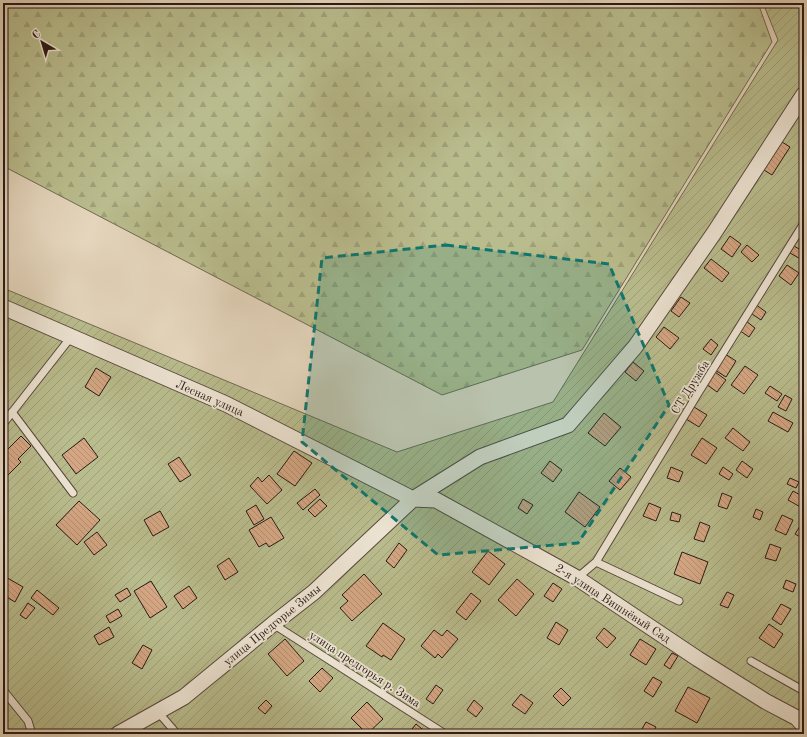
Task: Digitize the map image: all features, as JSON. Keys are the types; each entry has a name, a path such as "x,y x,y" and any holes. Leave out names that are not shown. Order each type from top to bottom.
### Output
{"street":[{"name":"улица Предгорье Зимы","path":"118,734 184,697 314,592 413,499 480,457 568,425 635,347 714,233 804,94"},
{"name":"Лесная улица","path":"3,307 226,404 413,499"},
{"name":"2-я улица Вишнёвый Сад","path":"413,499 436,500 577,578 764,701 802,720"}],"lane":[{"name":"СТ Дружба","path":"577,578 596,562 804,223"},
{"path":"3,424 71,337"},
{"path":"12,412 73,493"},
{"path":"596,562 679,602"},
{"name":"улица предгорья р. Зима","path":"273,624 445,734"},
{"path":"751,661 804,691"},
{"path":"3,690 28,721 32,734"},
{"path":"158,712 177,734"}],"highlighted area":[{"path":"446,245 609,264 669,405 578,543 438,555 302,442 322,258"}],"green space":[{"path":"3,3 758,3 772,42 582,350 442,395 3,166"},
{"path":"763,3 804,3 804,734 3,734 3,288 397,452 553,402 778,40"}],"building":[{"path":"782,142 790,147 772,175 764,170"},
{"path":"730,236 741,244 732,257 721,249"},
{"path":"747,245 759,255 752,262 741,252"},
{"path":"794,246 804,252 804,261 790,253"},
{"path":"711,259 729,273 722,282 704,268"},
{"path":"787,265 799,273 791,285 779,276"},
{"path":"681,297 690,303 679,317 671,311"},
{"path":"755,304 766,312 761,320 749,312"},
{"path":"746,321 755,328 749,337 739,330"},
{"path":"664,327 679,338 670,349 656,337"},
{"path":"711,339 718,345 711,355 703,349"},
{"path":"725,354 736,361 726,377 715,370"},
{"path":"633,362 644,371 636,381 625,372"},
{"path":"745,366 758,375 744,394 731,385"},
{"path":"96,368 111,377 99,396 85,387"},
{"path":"715,372 726,380 717,392 706,384"},
{"path":"770,386 782,394 777,401 765,393"},
{"path":"785,395 792,399 786,411 778,407"},
{"path":"694,407 707,415 699,427 686,419"},
{"path":"773,412 793,423 788,432 768,421"},
{"path":"604,413 621,427 605,446 588,433"},
{"path":"733,428 750,442 743,451 725,438"},
{"path":"21,436 31,446 18,459 21,462 3,480 3,454"},
{"path":"84,438 98,457 76,474 62,455"},
{"path":"702,438 717,448 706,464 691,455"},
{"path":"294,451 312,463 295,486 277,474"},
{"path":"179,457 191,475 180,482 168,464"},
{"path":"550,461 562,470 553,482 541,473"},
{"path":"742,461 753,469 747,478 736,470"},
{"path":"671,467 683,472 679,482 667,478"},
{"path":"723,467 733,474 729,480 719,474"},
{"path":"620,468 631,477 620,490 609,481"},
{"path":"269,475 282,490 267,504 250,486 258,477 262,482"},
{"path":"790,478 799,482 796,488 787,484"},
{"path":"315,489 320,495 303,510 297,503"},
{"path":"793,491 804,497 804,509 788,500"},
{"path":"579,492 600,507 585,527 565,512"},
{"path":"722,493 732,497 727,509 718,506"},
{"path":"320,499 327,506 315,517 308,510"},
{"path":"523,499 533,505 527,514 518,508"},
{"path":"79,501 100,520 77,545 56,525"},
{"path":"649,503 661,508 656,521 643,516"},
{"path":"256,505 264,519 254,525 246,511"},
{"path":"756,509 763,512 760,520 753,517"},
{"path":"160,511 169,527 153,536 144,520"},
{"path":"672,512 681,515 679,522 670,520"},
{"path":"782,515 793,520 786,535 775,530"},
{"path":"271,517 284,538 269,547 266,543 259,547 249,530"},
{"path":"700,522 710,526 704,542 694,539"},
{"path":"800,526 804,528 804,539 795,534"},
{"path":"97,532 107,545 94,555 84,542"},
{"path":"399,543 407,550 394,568 386,561"},
{"path":"770,544 781,548 776,561 765,558"},
{"path":"488,551 505,564 489,585 472,572"},
{"path":"682,552 708,562 700,584 674,574"},
{"path":"229,558 238,572 225,580 217,566"},
{"path":"364,574 382,594 352,621 340,608 348,601 342,595"},
{"path":"4,576 23,587 15,602 3,595"},
{"path":"517,579 534,594 516,616 498,600"},
{"path":"786,580 796,584 793,592 783,588"},
{"path":"151,581 167,607 150,618 134,591"},
{"path":"553,583 562,589 553,602 544,596"},
{"path":"189,586 197,598 183,609 174,596"},
{"path":"127,588 131,595 120,602 115,595"},
{"path":"37,590 59,608 53,615 31,598"},
{"path":"727,592 734,595 728,608 720,605"},
{"path":"471,593 481,601 466,620 456,612"},
{"path":"28,603 35,608 26,619 20,615"},
{"path":"781,604 791,609 781,625 772,619"},
{"path":"118,609 122,616 110,623 106,616"},
{"path":"556,622 568,630 559,645 547,638"},
{"path":"383,623 405,639 391,660 383,655 382,657 366,646"},
{"path":"769,624 783,634 774,648 759,638"},
{"path":"109,627 114,637 99,645 94,636"},
{"path":"604,628 616,638 607,648 596,638"},
{"path":"434,630 442,636 447,630 458,639 442,658 438,654 435,658 421,646"},
{"path":"285,639 304,661 287,676 268,654"},
{"path":"640,639 656,649 646,665 630,655"},
{"path":"143,645 152,650 142,669 132,663"},
{"path":"672,653 678,656 670,669 664,665"},
{"path":"322,668 333,678 320,692 309,681"},
{"path":"653,677 662,682 653,697 644,691"},
{"path":"436,685 443,690 433,704 426,699"},
{"path":"688,687 710,698 697,723 675,711"},
{"path":"561,688 571,698 563,706 553,696"},
{"path":"521,694 533,703 525,714 512,705"},
{"path":"266,700 272,706 265,714 258,708"},
{"path":"474,700 483,708 476,717 467,710"},
{"path":"367,702 383,719 367,734 351,718"},
{"path":"646,722 656,727 652,734 639,734"},
{"path":"416,724 427,733 409,733"}]}
